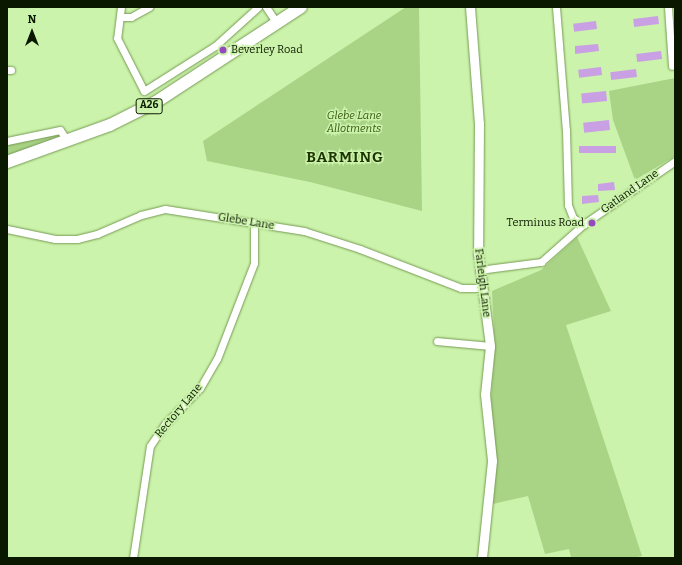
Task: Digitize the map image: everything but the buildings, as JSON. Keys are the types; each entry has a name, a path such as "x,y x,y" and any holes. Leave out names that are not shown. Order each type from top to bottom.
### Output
{"main road":[{"name":"A26","path":"7,162 68,142 110,125 156,102 301,7"}],"street":[{"path":"121,7 121,17 117,38 144,90 215,46 258,7"},
{"path":"121,17 131,17 149,7"},
{"path":"266,7 276,22"},
{"name":"Farleigh Lane","path":"470,7 479,123 476,213 480,270 490,346 485,394 492,461 482,558"},
{"path":"556,7 566,130 568,205 573,218 584,224"},
{"path":"668,7 672,66"},
{"path":"7,141 60,130 68,142"},
{"name":"Gatland Lane","path":"480,270 541,262 584,224 675,161"},
{"name":"Glebe Lane","path":"7,229 55,239 77,239 97,234 141,215 166,209 304,232 360,248 461,288 482,288"},
{"name":"Rectory Lane","path":"133,558 150,446 165,424 200,388 217,359 254,263 254,224"},
{"path":"437,341 490,346"}],"green space":[{"name":"Glebe Lane Allotments","path":"406,7 419,7 422,211 310,182 207,161 203,141"},
{"path":"675,78 675,156 635,180 613,120 609,91"},
{"path":"57,133 62,136 7,156 7,144"},
{"path":"577,237 611,311 566,325 642,556 632,558 571,558 569,549 545,554 528,496 493,504 496,455 491,398 495,350 492,291 541,270"}],"place":[{"name":"Beverley Road","path":"223,50"},
{"name":"Terminus Road","path":"592,223"}],"district":[{"name":"BARMING","path":"345,158"}]}
